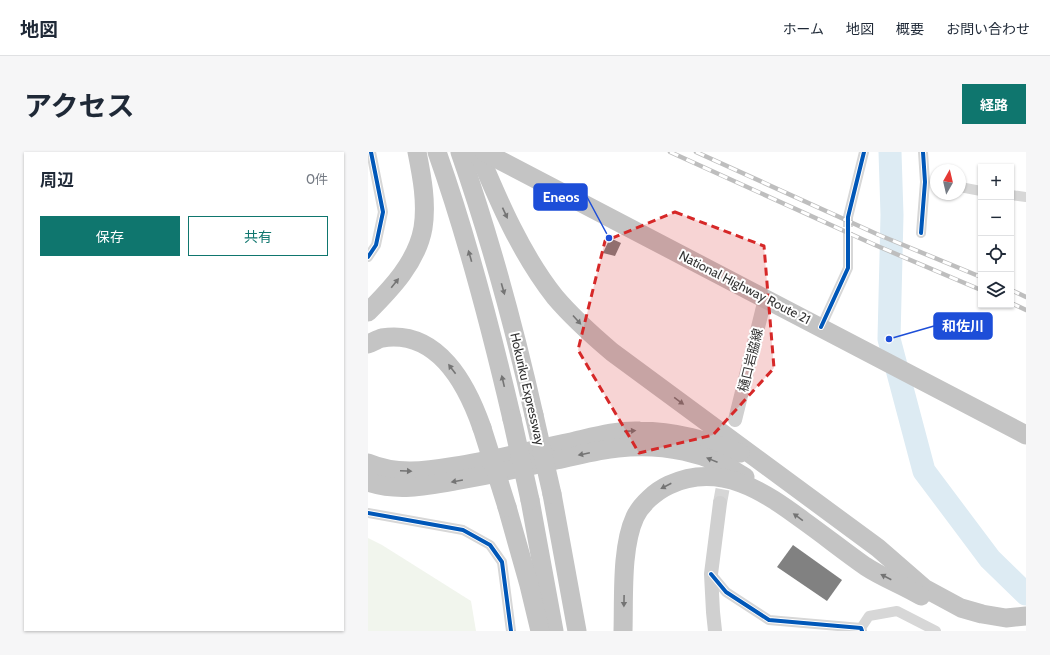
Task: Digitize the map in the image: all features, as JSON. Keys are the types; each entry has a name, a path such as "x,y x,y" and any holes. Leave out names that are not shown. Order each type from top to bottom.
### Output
{"highway":[{"path":"368,312 396,283 417,247 423,228 424,205 422,180 417,152"},
{"name":"Hokuriku Expressway","path":"460,152 486,232 519,345 552,494 577,631"},
{"path":"478,152 488,177 514,231 532,264 555,297 581,325 612,352 769,466 878,548 924,588 961,608 982,614 1006,618 1026,616"},
{"name":"National Highway Route 21","path":"484,152 1026,435"},
{"name":"Hokuriku Expressway","path":"438,156 478,283 512,419 530,500 554,631"},
{"path":"368,344 382,338 402,338 419,343 435,352 450,365 465,387 475,407 507,507 530,585 540,631"},
{"path":"368,463 379,468 403,472 428,471 476,463 614,432 639,430 664,432 691,437 740,453 769,466"},
{"path":"368,482 404,488 428,486 610,449 644,446 669,448 695,453 738,472 867,567 919,594 938,606 981,623 1007,626 1026,624"},
{"path":"623,631 626,556 629,536 635,516 647,501 661,488 679,480 696,476 714,477 735,481 757,490 780,503"}],"main road":[{"name":"樋口岩脇線","path":"735,420 765,299"},
{"path":"715,631 711,574 720,503"}],"street":[{"path":"368,257 376,245 383,212 371,152"},
{"path":"848,217 864,152"},
{"path":"921,232 925,182 923,152"},
{"path":"925,182 930,183"},
{"path":"966,188 978,190"},
{"path":"1014,195 1026,197"},
{"path":"821,327 848,268 848,237"},
{"path":"368,513 463,530 490,545 502,562 511,631"},
{"path":"711,574 726,592 769,620 861,630 869,616 897,611 934,630"}],"highlighted area":[{"path":"675,212 764,246 774,368 713,435 639,453 578,350 605,241"}],"shaded area":[{"path":"368,538 382,545 471,601 476,631 368,631"}],"building":[{"path":"610,238 621,243 615,256 603,253"},
{"path":"793,545 842,580 827,601 777,567"}],"waterway":[{"path":"890,152 892,215 889,339 924,471 990,559 1026,594"}],"tunnel":[{"path":"848,217 848,237"},
{"path":"720,503 726,470"}],"railway":[{"path":"670,152 875,245 978,289"},
{"path":"696,152 879,235 978,276"},
{"path":"1014,291 1026,297"},
{"path":"1014,304 1026,310"}],"cycle path":[{"path":"368,257 376,245 383,212 371,152"},
{"path":"821,327 848,268 848,217 864,152"},
{"path":"921,233 925,182 923,152"},
{"path":"368,513 463,530 490,545 502,562 511,631"},
{"path":"711,574 726,592 769,620 861,628 862,631"}],"place":[{"name":"Eneos","path":"609,238"},
{"name":"和佐川","path":"889,339"}]}
